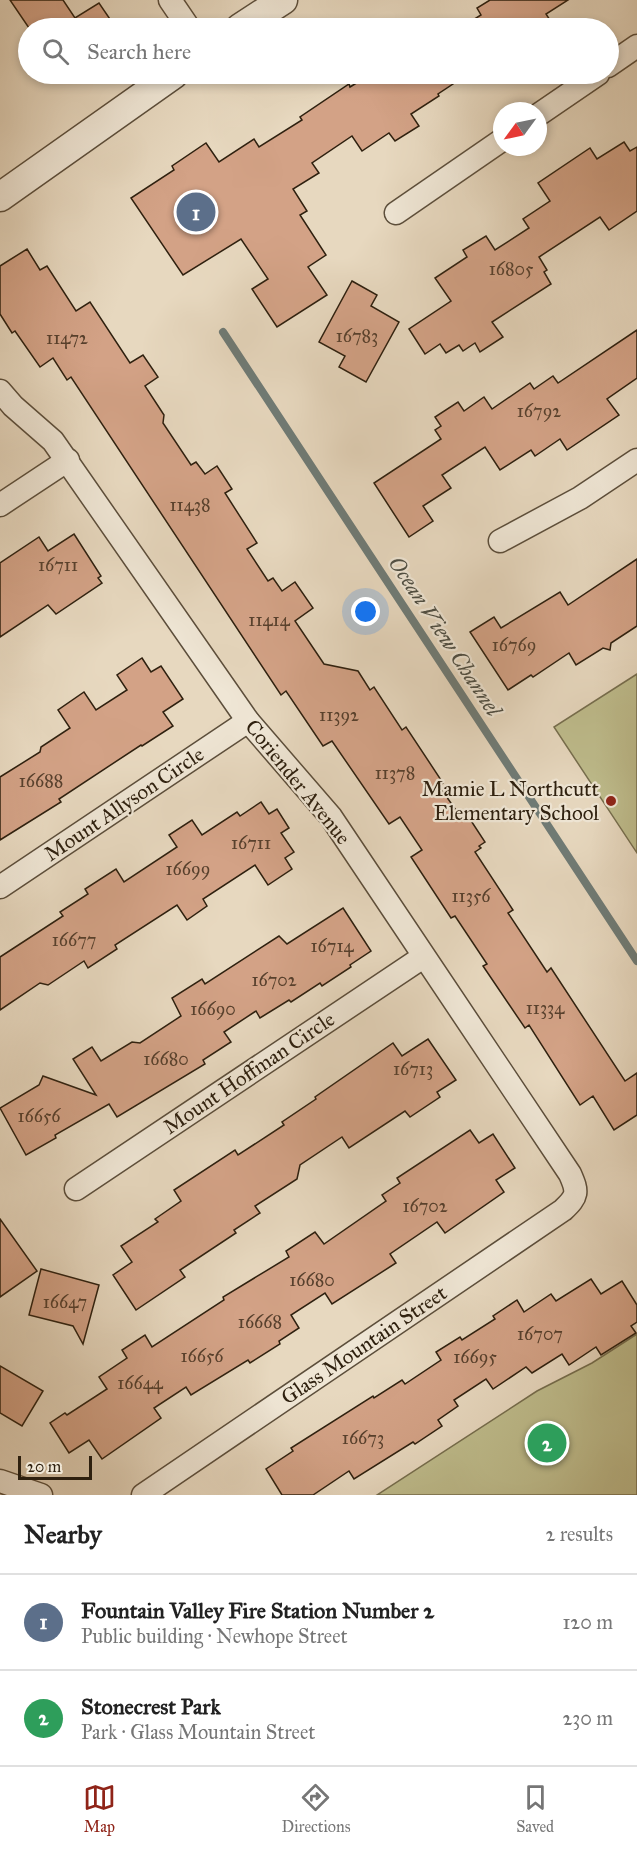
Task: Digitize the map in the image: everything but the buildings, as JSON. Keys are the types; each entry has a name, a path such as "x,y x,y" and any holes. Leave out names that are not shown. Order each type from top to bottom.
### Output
{"street":[{"path":"170,0 182,18"},
{"path":"256,18 284,0"},
{"path":"619,59 637,46"},
{"path":"0,197 160,84"},
{"path":"547,109 583,84"},
{"path":"396,213 493,146"},
{"name":"Coriender Avenue","path":"0,391 13,406 53,441 68,460 248,721 331,817 570,1174 577,1188"},
{"path":"0,505 68,460"},
{"path":"500,542 580,498 637,460"},
{"name":"Mount Allyson Circle","path":"0,887 248,721"},
{"name":"Mount Hoffman Circle","path":"76,1189 423,957"},
{"name":"Glass Mountain Street","path":"143,1495 563,1210 574,1201 577,1188"},
{"path":"0,1481 41,1495"}],"shaded area":[{"name":"Mamie L Northcutt Elementary School","path":"637,674 637,853 554,727"},
{"path":"637,1334 637,1495 377,1495 537,1391 592,1363"}],"waterway":[{"name":"Ocean View Channel","path":"223,332 637,961"}],"place":[{"name":"Fountain Valley Fire Station Number 2","path":"196,212"},
{"name":"Mamie L Northcutt Elementary School","path":"611,801"},
{"name":"Stonecrest Park","path":"547,1443"}]}
